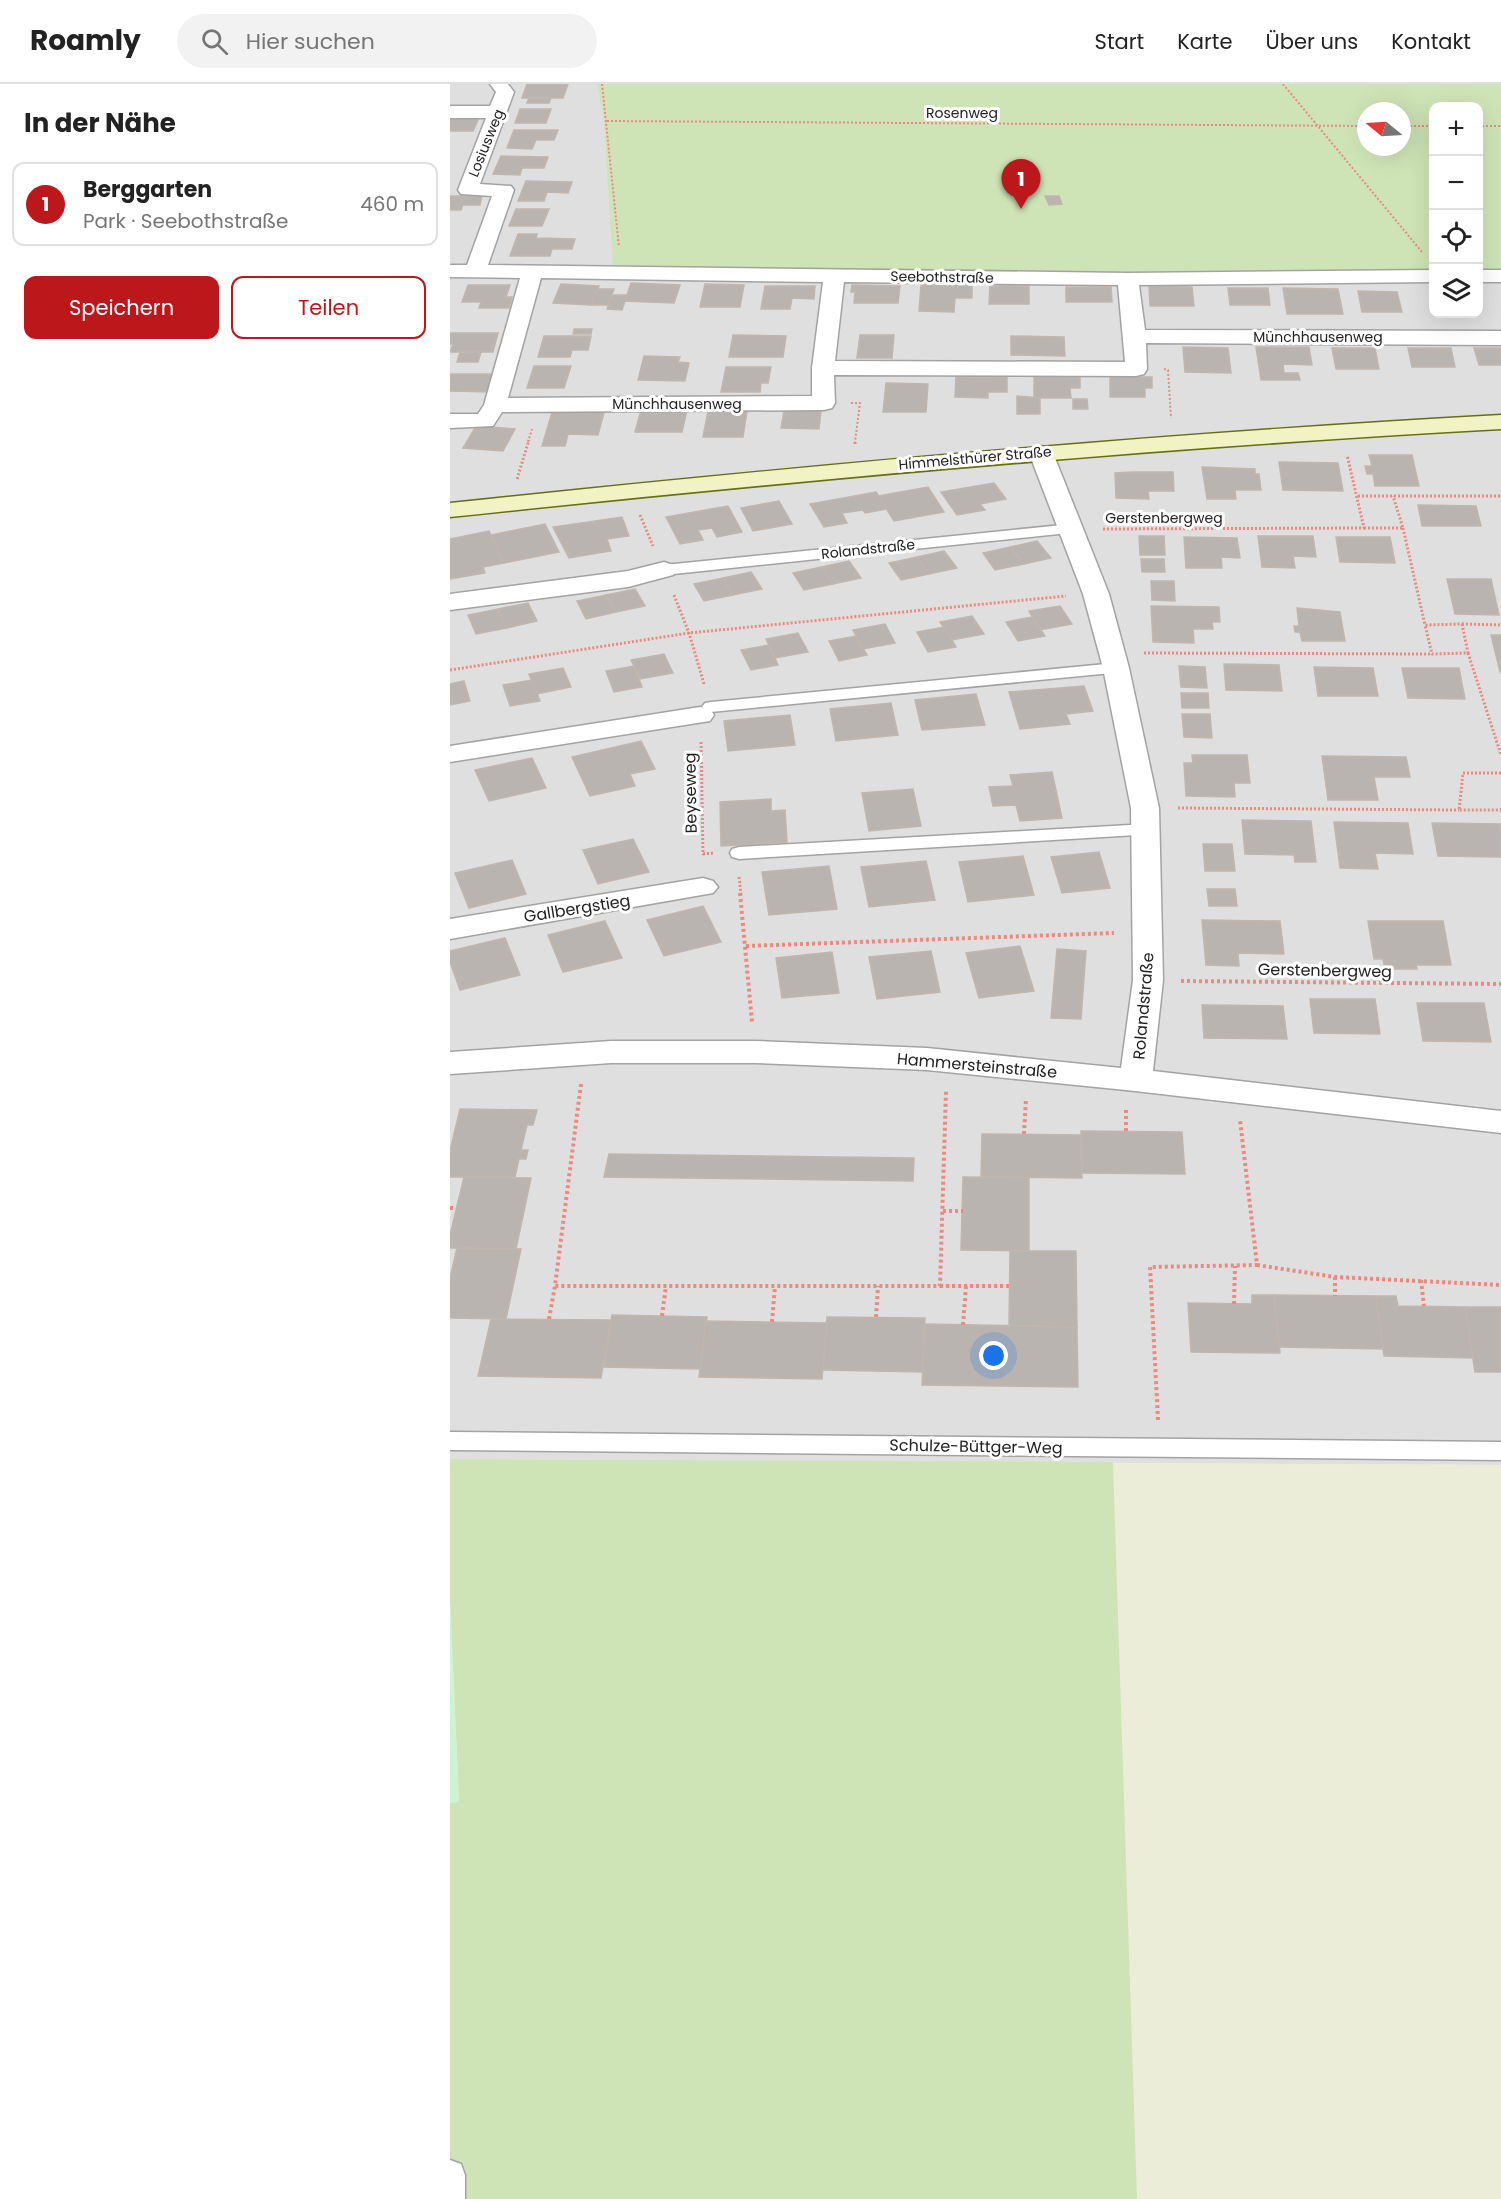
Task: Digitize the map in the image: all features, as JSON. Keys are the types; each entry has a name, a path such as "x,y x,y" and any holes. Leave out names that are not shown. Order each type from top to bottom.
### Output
{"street":[{"name":"Losiusweg","path":"475,271 504,190 459,189 506,92 499,84"},
{"path":"450,112 498,112"},
{"name":"Seebothstraße","path":"450,271 1128,279 1429,276"},
{"path":"490,413 532,272"},
{"name":"Münchhausenweg","path":"450,421 490,413 824,403 823,368 834,276"},
{"path":"1483,276 1501,276"},
{"path":"823,368 1136,369 1135,336 1128,279"},
{"name":"Münchhausenweg","path":"1135,336 1501,338"},
{"name":"Himmelsthürer Straße","path":"450,510 842,469 1335,430 1501,422"},
{"name":"Rolandstraße","path":"1041,453 1096,594 1114,661 1146,819 1148,980 1136,1080"},
{"path":"450,602 628,579 664,570"},
{"path":"450,754 705,711"},
{"name":"Gallbergstieg","path":"450,929 703,887"},
{"name":"Hammersteinstraße","path":"450,1063 585,1053 755,1053 947,1060 1136,1080 1442,1118 1501,1122"}],"lane":[{"name":"Rolandstraße","path":"664,570 1072,529"},
{"path":"705,711 1114,661"},
{"path":"739,853 1146,819"},
{"name":"Schulze-Büttger-Weg","path":"450,1441 1501,1451"},
{"path":"450,2175 450,2199"}],"path":[{"path":"602,84 622,272"},
{"path":"1283,84 1421,252"},
{"name":"Rosenweg","path":"607,121 1357,126"},
{"path":"1411,126 1429,126"},
{"path":"1483,126 1501,126"},
{"path":"1136,369 1168,369 1172,426"},
{"path":"490,413 534,421 516,483"},
{"path":"1345,446 1364,528"},
{"path":"1358,496 1501,496"},
{"path":"1393,496 1403,528 1432,654"},
{"name":"Beyseweg","path":"639,514 690,633 705,711 704,854 739,853"},
{"name":"Gerstenbergweg","path":"1072,529 1403,528"},
{"path":"450,670 690,633 1096,594"},
{"path":"1462,624 1468,653 1501,755"},
{"path":"1425,625 1501,625"},
{"path":"1114,661 1468,653"},
{"path":"1459,810 1463,773 1501,773"},
{"path":"1146,819 1501,810"},
{"path":"739,853 739,883 755,1053"},
{"name":"Rolandstraße","path":"746,946 1149,932"},
{"name":"Gerstenbergweg","path":"1148,980 1501,984"},
{"path":"549,1319 585,1053"},
{"path":"940,1286 947,1060"},
{"path":"1237,1092 1257,1265"},
{"path":"450,1208 456,1208"},
{"path":"943,1211 963,1211"},
{"path":"1159,1448 1150,1267 1257,1265 1335,1277 1501,1285"},
{"path":"1234,1304 1235,1266"},
{"path":"1335,1277 1335,1296"},
{"path":"1421,1280 1424,1306"},
{"path":"555,1286 1009,1286"},
{"path":"662,1316 666,1286"},
{"path":"772,1322 775,1286"},
{"path":"876,1317 878,1286"},
{"path":"963,1325 966,1286"}],"shaded area":[{"path":"450,84 1501,84 1501,1465 450,1459"}],"green space":[{"path":"597,84 1501,84 1501,273 1483,273 1483,102 1429,102 1429,273 1125,274 613,270 604,121"},
{"path":"450,1459 1113,1462 1137,2199 450,2199 450,1803 459,1801 450,1601"},
{"path":"450,1460 1501,1465 1501,2199 450,2199 450,1803 459,1801 450,1601"},
{"path":"450,1601 459,1802 450,1803"}],"building":[{"path":"527,84 568,84 563,98 522,98"},
{"path":"529,98 551,98 549,103 527,103"},
{"path":"520,109 551,109 546,123 515,123"},
{"path":"450,119 478,120 473,131 450,131"},
{"path":"514,130 558,130 554,140 536,140 532,149 507,148"},
{"path":"501,156 548,157 544,168 522,168 520,175 493,174"},
{"path":"526,181 572,182 568,193 547,192 544,201 518,201"},
{"path":"450,196 482,196 480,205 463,205 461,210 450,210"},
{"path":"1045,196 1059,196 1062,204 1049,205"},
{"path":"516,209 549,209 542,226 509,226"},
{"path":"518,234 537,234 536,238 575,239 572,249 552,249 550,256 510,256"},
{"path":"631,283 680,285 674,303 625,301"},
{"path":"561,284 599,286 591,305 553,303"},
{"path":"705,284 744,285 740,307 700,307"},
{"path":"468,285 510,285 506,297 512,297 509,308 479,308 481,302 462,302"},
{"path":"852,285 900,286 898,303 854,303 855,292 851,292"},
{"path":"921,285 972,286 972,298 955,298 954,312 919,311"},
{"path":"765,286 815,286 814,299 792,298 790,309 761,309"},
{"path":"990,286 1029,286 1029,304 989,304"},
{"path":"1149,286 1192,287 1194,306 1150,306"},
{"path":"1066,287 1111,287 1112,302 1066,302"},
{"path":"1228,288 1268,288 1270,305 1230,305"},
{"path":"1283,288 1338,289 1343,314 1287,314"},
{"path":"598,289 614,289 608,305 591,305"},
{"path":"1358,291 1397,292 1402,312 1362,312"},
{"path":"612,295 627,295 622,310 607,309"},
{"path":"574,329 592,329 591,334 573,334"},
{"path":"450,333 498,333 493,352 450,352 453,344 450,344"},
{"path":"733,335 786,336 783,357 729,357"},
{"path":"860,335 894,335 892,358 857,358"},
{"path":"544,336 591,336 588,350 572,350 570,357 538,357"},
{"path":"1011,336 1064,337 1065,356 1011,355"},
{"path":"1183,347 1228,348 1231,373 1185,372"},
{"path":"1256,347 1309,347 1312,365 1283,364 1284,373 1298,373 1300,380 1261,380"},
{"path":"1332,348 1375,348 1379,369 1336,369"},
{"path":"1408,348 1451,348 1455,367 1412,367"},
{"path":"1474,348 1501,348 1501,365 1479,365"},
{"path":"460,352 481,352 478,362 457,362"},
{"path":"644,356 680,357 678,362 689,363 685,381 638,380"},
{"path":"534,366 571,366 564,388 527,388"},
{"path":"726,367 771,367 768,383 761,383 760,392 721,392"},
{"path":"450,374 496,374 490,392 450,391"},
{"path":"1034,376 1080,378 1080,388 1070,388 1071,398 1034,398"},
{"path":"956,377 1007,377 1007,392 988,392 988,398 955,397"},
{"path":"1110,377 1152,377 1152,388 1145,388 1145,397 1110,397"},
{"path":"886,383 928,384 926,412 883,412"},
{"path":"1017,396 1040,398 1040,414 1017,414"},
{"path":"1073,399 1087,399 1088,409 1073,409"},
{"path":"553,409 605,409 598,435 568,434 565,446 542,446"},
{"path":"641,410 687,410 682,432 635,432"},
{"path":"708,411 747,411 743,437 703,437"},
{"path":"784,411 821,411 819,429 781,428"},
{"path":"476,426 515,429 503,451 463,448"},
{"path":"1369,455 1412,455 1419,486 1375,486 1373,474 1367,474 1365,466 1372,466"},
{"path":"1279,462 1338,463 1343,491 1283,490"},
{"path":"1202,467 1255,469 1255,474 1259,474 1261,490 1235,490 1236,499 1207,499"},
{"path":"1173,472 1174,491 1148,491 1149,499 1116,498 1115,473"},
{"path":"994,483 1006,499 980,504 985,510 957,515 941,492"},
{"path":"928,487 944,512 894,521 878,496"},
{"path":"876,492 887,509 865,513 863,510 842,513 847,523 824,527 810,504"},
{"path":"779,501 792,524 753,531 741,508"},
{"path":"1418,505 1476,506 1481,526 1422,526"},
{"path":"728,506 742,532 717,537 712,528 698,530 703,540 680,544 666,517"},
{"path":"622,517 629,536 607,539 611,551 569,558 553,527"},
{"path":"545,524 559,552 504,563 491,535"},
{"path":"489,531 504,563 483,567 485,573 450,579 450,539"},
{"path":"1139,536 1164,536 1165,555 1140,555"},
{"path":"1258,536 1313,536 1316,557 1293,556 1295,568 1262,567"},
{"path":"1184,537 1237,538 1240,558 1221,557 1222,568 1186,568"},
{"path":"1336,537 1390,537 1395,563 1340,562"},
{"path":"1037,541 1051,558 1024,564 1010,547"},
{"path":"1010,547 1024,564 995,570 983,553"},
{"path":"944,551 957,568 929,574 917,557"},
{"path":"917,557 929,574 901,580 889,563"},
{"path":"1141,559 1164,559 1165,572 1142,572"},
{"path":"849,561 861,578 833,584 821,567"},
{"path":"821,567 833,584 804,590 793,573"},
{"path":"751,572 762,589 733,595 723,578"},
{"path":"723,578 733,595 704,601 694,584"},
{"path":"1447,579 1491,579 1499,615 1455,614"},
{"path":"1151,581 1174,581 1175,601 1152,600"},
{"path":"635,589 645,606 616,612 606,595"},
{"path":"606,595 616,612 586,619 577,601"},
{"path":"528,603 537,621 507,628 498,609"},
{"path":"1060,606 1072,624 1040,630 1029,611"},
{"path":"1151,606 1219,607 1220,622 1212,622 1213,629 1193,629 1194,643 1153,642"},
{"path":"1297,608 1340,612 1345,641 1302,641 1300,632 1295,632 1294,626 1299,626"},
{"path":"498,609 507,628 476,634 468,615"},
{"path":"972,616 984,634 952,640 940,622"},
{"path":"1032,617 1045,636 1018,641 1006,622"},
{"path":"885,624 895,643 863,649 853,630"},
{"path":"944,627 956,647 928,652 917,632"},
{"path":"798,633 808,652 775,658 766,639"},
{"path":"1491,635 1501,635 1501,672 1500,672"},
{"path":"856,636 867,655 839,661 829,641"},
{"path":"769,645 778,665 751,670 741,650"},
{"path":"664,654 673,673 640,679 631,660"},
{"path":"1224,664 1279,665 1282,691 1226,690"},
{"path":"634,666 642,687 614,692 606,671"},
{"path":"1179,666 1205,667 1207,688 1181,687"},
{"path":"1314,667 1373,668 1378,696 1318,696"},
{"path":"563,668 571,687 537,694 529,674"},
{"path":"1402,668 1459,668 1465,699 1408,698"},
{"path":"532,680 540,701 510,706 503,685"},
{"path":"464,681 470,701 450,705 450,684"},
{"path":"1084,686 1093,711 1066,714 1070,724 1020,729 1009,692"},
{"path":"1181,693 1208,693 1209,708 1182,708"},
{"path":"976,694 985,725 922,730 915,700"},
{"path":"891,703 898,735 836,741 830,709"},
{"path":"1182,714 1210,714 1212,738 1184,737"},
{"path":"790,715 795,745 728,751 724,721"},
{"path":"641,741 655,769 630,774 635,786 590,796 572,757"},
{"path":"1192,755 1247,755 1250,783 1234,783 1235,797 1186,796 1184,763 1193,763"},
{"path":"1322,756 1406,757 1410,777 1374,777 1378,800 1328,800"},
{"path":"532,758 546,788 489,801 475,770"},
{"path":"1052,772 1062,818 1020,821 1016,805 993,806 989,787 1013,786 1010,775"},
{"path":"913,789 921,826 869,831 862,793"},
{"path":"771,799 771,811 785,810 787,842 721,846 720,802"},
{"path":"1242,820 1311,821 1316,862 1295,862 1294,855 1245,854"},
{"path":"1334,822 1408,823 1413,854 1375,853 1378,869 1340,868"},
{"path":"1432,823 1500,824 1501,857 1438,856"},
{"path":"633,839 649,872 598,884 583,850"},
{"path":"1203,844 1232,844 1235,871 1205,871"},
{"path":"1099,852 1110,888 1062,893 1051,857"},
{"path":"1023,856 1034,895 968,902 959,862"},
{"path":"512,860 526,894 469,908 455,873"},
{"path":"926,861 935,900 869,907 861,867"},
{"path":"829,866 837,909 769,915 762,872"},
{"path":"1207,889 1235,889 1237,906 1209,906"},
{"path":"703,906 721,942 664,956 647,920"},
{"path":"1202,920 1280,921 1284,954 1238,953 1239,966 1206,965"},
{"path":"605,921 622,958 563,972 548,935"},
{"path":"1368,921 1443,921 1451,965 1416,965 1417,969 1385,969 1383,959 1374,959"},
{"path":"505,938 520,975 460,990 450,962 450,951"},
{"path":"1020,946 1034,991 979,998 966,953"},
{"path":"1057,949 1086,951 1081,1019 1051,1018"},
{"path":"931,951 940,992 877,999 869,957"},
{"path":"832,952 839,993 782,998 776,958"},
{"path":"1310,999 1375,999 1380,1034 1314,1033"},
{"path":"1417,1003 1484,1003 1491,1042 1423,1041"},
{"path":"1202,1005 1283,1006 1287,1039 1204,1038"},
{"path":"460,1109 537,1110 533,1125 527,1125 521,1150 528,1150 526,1159 519,1159 515,1177 450,1177 450,1151"},
{"path":"1081,1131 1182,1132 1185,1174 1082,1173"},
{"path":"982,1134 1081,1135 1082,1178 981,1177"},
{"path":"609,1154 914,1158 913,1181 604,1177"},
{"path":"464,1177 531,1178 516,1249 450,1248 450,1235"},
{"path":"963,1177 1029,1178 1029,1251 961,1250"},
{"path":"457,1248 521,1249 506,1319 450,1318 450,1278"},
{"path":"1010,1251 1076,1251 1077,1327 1009,1326"},
{"path":"1252,1295 1274,1295 1280,1353 1191,1352 1188,1303 1252,1304"},
{"path":"1274,1295 1376,1296 1383,1349 1279,1347"},
{"path":"1376,1296 1396,1296 1398,1306 1465,1307 1473,1358 1384,1356"},
{"path":"1465,1307 1501,1307 1501,1372 1475,1372"},
{"path":"612,1315 707,1317 700,1369 603,1367"},
{"path":"827,1317 925,1318 923,1372 823,1370"},
{"path":"491,1319 611,1320 601,1378 478,1376"},
{"path":"706,1321 827,1323 822,1379 699,1377"},
{"path":"925,1324 1077,1327 1078,1387 922,1385"}],"place":[{"name":"Berggarten","path":"1021,209"}]}
